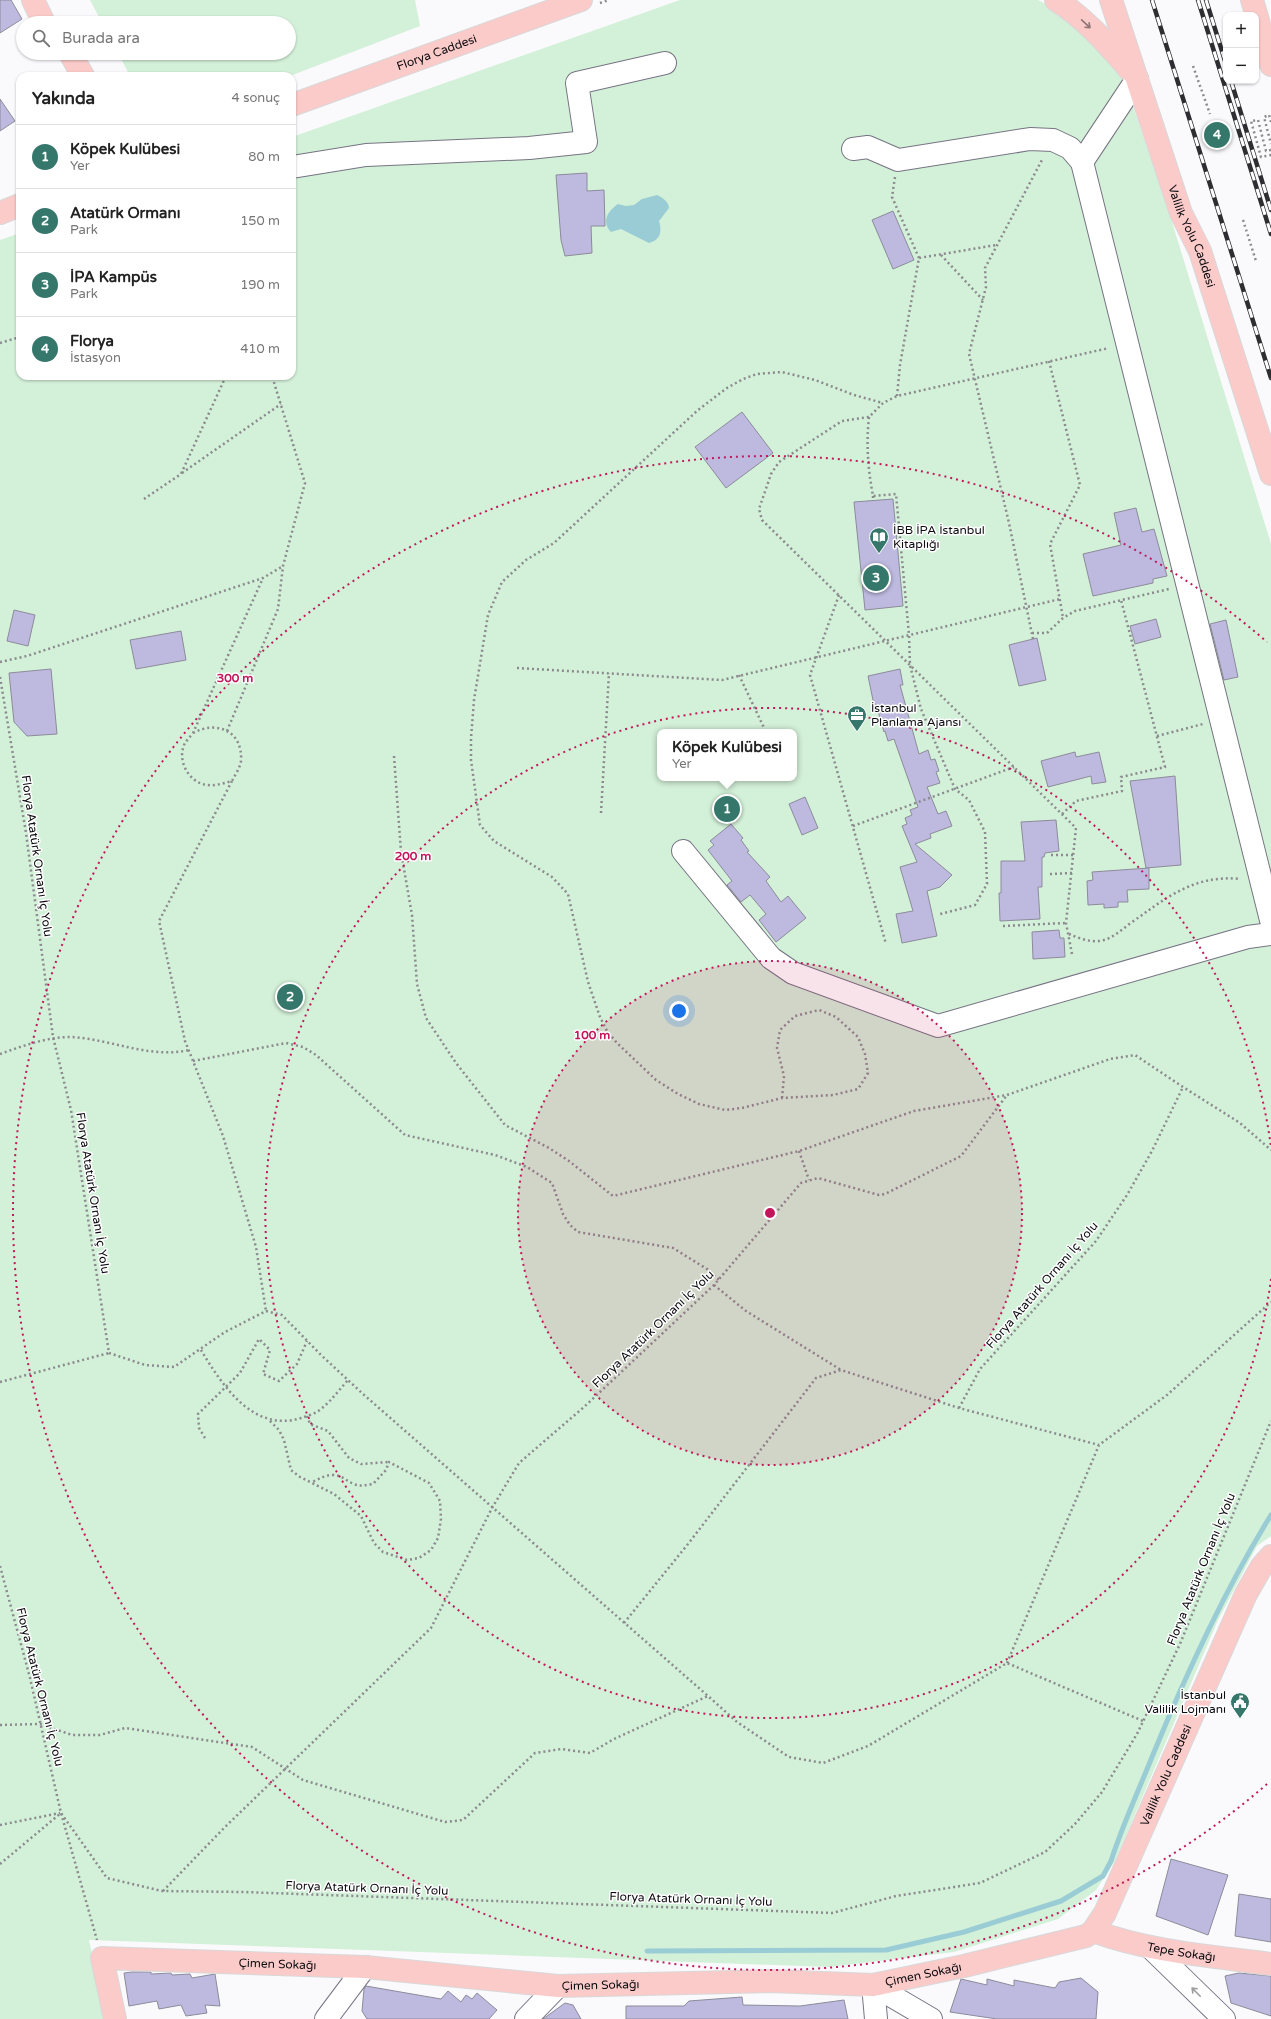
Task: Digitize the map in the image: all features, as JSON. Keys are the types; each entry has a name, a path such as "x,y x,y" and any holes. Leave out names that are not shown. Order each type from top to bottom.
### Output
{"main road":[{"path":"33,0 41,16"},
{"path":"43,0 51,16"},
{"name":"Florya Caddesi","path":"296,104 581,0"},
{"path":"1056,0 1069,8 1091,28 1112,49 1137,79"},
{"name":"Valilik Yolu Caddesi","path":"1111,0 1181,213 1200,251 1271,474"},
{"path":"1252,0 1271,65"},
{"path":"63,60 69,72"},
{"path":"74,60 81,72"},
{"path":"0,213 16,207"},
{"name":"Valilik Yolu Caddesi","path":"1093,1931 1105,1913 1134,1851 1246,1594 1262,1566 1271,1556"},
{"name":"Tepe Sokağı","path":"1093,1931 1119,1941 1150,1948 1271,1964"},
{"name":"Çimen Sokağı","path":"102,1958 365,1967 558,1986 770,1981 873,1985 1077,1939 1093,1931"},
{"path":"102,1958 116,2019"}],"street":[{"path":"296,166 366,156 529,148 586,142 577,83 665,63"},
{"path":"1082,162 1137,79"},
{"path":"853,149 868,147 898,160 1030,139 1053,140 1070,148 1082,162 1271,920"},
{"path":"684,852 772,958 792,974 938,1026 1248,937 1271,934"},
{"path":"1150,1948 1224,2019"},
{"path":"326,2019 343,2010 365,1967"},
{"path":"873,1985 876,2019"},
{"path":"873,1985 931,2019"},
{"path":"526,2019 558,1986"}],"path":[{"path":"1193,66 1210,114"},
{"path":"1271,122 1269,115 1264,117 1271,144"},
{"path":"1271,150 1266,151 1258,120 1251,121 1261,157 1271,155"},
{"path":"1033,639 969,354 986,287 985,268 1053,140"},
{"path":"897,396 900,365 919,258 892,197 898,160"},
{"path":"1243,220 1256,262"},
{"path":"919,258 997,245"},
{"path":"940,255 983,300"},
{"path":"0,343 16,338"},
{"path":"874,501 868,467 866,438 869,417 882,403 897,396 1127,344"},
{"path":"1049,361 1080,485 1050,544 1063,618"},
{"path":"782,1098 784,1076 777,1048 780,1030 795,1016 819,1010 836,1017 858,1037 865,1054 868,1073 863,1084 854,1091 833,1095 782,1098 729,1110 717,1109 699,1104 656,1080 628,1054 607,1031 600,1017 588,982 568,894 552,877 494,841 480,826 471,760 470,738 474,700 488,615 502,582 526,560 554,543 698,410 727,388 757,374 782,372 800,375 854,395 882,403"},
{"path":"181,474 224,380"},
{"path":"227,731 278,609 283,566 305,483 273,380"},
{"path":"144,499 281,404"},
{"path":"869,417 842,422 780,462 771,474 759,509 762,520 1076,828 1066,923 1072,954"},
{"path":"873,496 896,494 909,635 910,665 921,709 955,789 969,800 985,832 987,884 975,904 940,914"},
{"path":"0,662 27,656 263,578 283,566"},
{"path":"232,781 216,786 197,782 187,772 182,758 184,744 193,733 263,578"},
{"path":"1032,633 1047,633 1063,618 1074,611 1187,584"},
{"path":"839,595 810,675 886,944"},
{"path":"517,668 722,680 1060,599"},
{"path":"1062,814 1076,801 1122,792 1121,778 1165,767 1121,600"},
{"path":"601,813 610,673"},
{"path":"739,676 765,729"},
{"name":"Florya Atatürk Ornanı İç Yolu","path":"0,677 26,832 53,1037 71,1110 109,1353"},
{"path":"1157,736 1221,719"},
{"path":"193,733 204,728 216,727 227,731 236,739 241,751 241,764 158,921 185,1041 223,1136 256,1247 266,1311"},
{"path":"394,756 401,852 412,915 417,984 426,1018 456,1063 505,1125 556,1152 613,1196 799,1151 914,1111 1007,1095 1110,1059 1135,1054 1183,1088 1240,1123 1271,1150"},
{"path":"853,826 1014,767"},
{"path":"1051,855 1073,855"},
{"path":"1050,874 1072,873"},
{"path":"1068,934 1081,939 1099,941 1112,937 1171,894 1195,884 1210,879 1241,879 1260,877"},
{"path":"1003,926 1066,923"},
{"path":"0,1054 53,1037 73,1037 166,1054 189,1050"},
{"path":"193,1061 286,1044 303,1047 316,1055 405,1135 496,1155 527,1167 552,1183 563,1214 570,1225 578,1232 673,1248 707,1269 719,1280"},
{"name":"Florya Atatürk Ornanı İç Yolu","path":"958,1408 980,1369 1096,1241 1127,1195 1149,1157 1183,1088"},
{"path":"799,1151 809,1180 818,1178 879,1195 885,1194 961,1156 1007,1095"},
{"name":"Florya Atatürk Ornanı İç Yolu","path":"162,1891 286,1768 431,1628 492,1508 519,1463 584,1407 714,1286 801,1182 809,1180"},
{"path":"714,1286 746,1311 841,1370 958,1408 1099,1445"},
{"path":"0,1382 109,1353 145,1365 174,1367 201,1350 225,1332 266,1311 282,1316 348,1380 737,1722 789,1757 823,1763 868,1746 1008,1663 1099,1445 1167,1395 1271,1302"},
{"path":"205,1438 199,1428 198,1414 240,1374 259,1339 270,1350 263,1374 279,1381 297,1364 307,1341"},
{"path":"201,1350 225,1388 255,1414 270,1421 279,1430 284,1440 291,1470 324,1491 334,1494 361,1516 374,1543 383,1552 407,1560 419,1558 431,1550 438,1538 441,1520 440,1501 429,1483 389,1462 361,1464 349,1458 328,1431 310,1424 307,1416"},
{"path":"624,1623 688,1544 816,1378 841,1370"},
{"path":"270,1421 289,1422 319,1410 329,1402 348,1380"},
{"name":"Florya Atatürk Ornanı İç Yolu","path":"61,1813 107,1878 162,1891 243,1892 832,1913 896,1896 980,1883 1045,1852 1075,1824 1102,1792 1143,1722 1180,1644 1271,1421"},
{"path":"312,1482 325,1476 335,1475 342,1477 354,1485 362,1486 373,1484 386,1470 389,1462"},
{"name":"Florya Atatürk Ornanı İç Yolu","path":"0,1566 61,1813 102,1958"},
{"path":"1008,1663 1143,1722"},
{"path":"0,1725 40,1724 72,1735 100,1735 124,1728 252,1746 303,1780 445,1822 462,1820 535,1753 544,1750 561,1748 590,1753 614,1739 708,1696"},
{"path":"0,1825 61,1813"},
{"path":"0,1864 61,1813"}],"green space":[{"path":"90,0 415,0 420,26 296,74 296,72 128,72 122,60 296,60 296,16 98,16"},
{"path":"680,0 1038,0 1063,13 1123,77 1168,209 1271,544 1271,1536 1257,1546 1218,1620 1115,1861 1096,1890 1058,1919 954,1952 829,1967 89,1940 107,2019 0,2019 0,240 16,234 16,380 296,380 296,136"}],"water":[{"path":"657,195 667,202 669,208 659,221 660,235 656,240 649,243 621,229 611,232 608,228 606,224 607,216 618,204 626,206 634,205 642,199"}],"building":[{"path":"0,0 11,0 20,16 16,16 16,23 0,33"},
{"path":"0,99 15,121 0,131"},
{"path":"587,173 587,191 604,190 605,226 591,226 592,253 565,256 561,240 556,175"},
{"path":"893,211 914,260 893,269 872,220"},
{"path":"742,412 773,453 726,488 695,447"},
{"name":"İBB İPA İstanbul Kitaplığı","path":"893,499 903,606 865,610 854,502"},
{"path":"1136,508 1142,532 1154,529 1167,576 1153,579 1153,583 1093,596 1083,554 1121,545 1114,513"},
{"path":"14,610 35,615 28,646 7,641"},
{"path":"1156,619 1161,637 1135,644 1130,626"},
{"path":"1226,620 1238,677 1224,680 1210,624"},
{"path":"181,631 186,660 136,669 130,640"},
{"path":"1037,638 1046,680 1019,686 1009,645"},
{"path":"51,669 57,734 27,736 14,722 9,673"},
{"path":"900,669 903,685 900,685 919,754 928,750 931,760 935,759 939,771 936,772 940,783 927,787 938,814 946,811 952,826 930,834 931,838 915,844 952,875 940,887 927,891 937,936 902,943 896,914 913,911 900,867 917,862 902,826 907,824 905,818 912,815 910,810 918,807 894,739 888,741 885,731 884,732 876,704 874,705 868,676"},
{"path":"1075,752 1076,757 1099,752 1106,782 1092,784 1091,776 1048,787 1041,761"},
{"path":"1175,776 1181,865 1146,868 1130,781"},
{"path":"805,797 818,828 802,835 789,804"},
{"path":"1056,820 1059,851 1045,853 1044,857 1042,857 1042,887 1038,887 1040,919 1000,921 999,893 1001,893 1001,861 1025,861 1021,822"},
{"path":"731,824 743,838 741,840 749,851 747,852 770,877 766,881 781,902 788,896 806,918 776,942 759,920 766,914 750,895 741,902 727,885 732,881 708,850 714,845 710,841"},
{"path":"1149,868 1149,889 1127,890 1128,902 1118,902 1118,907 1104,908 1104,904 1088,905 1087,881 1093,880 1092,872"},
{"path":"1059,930 1060,938 1064,938 1065,957 1033,959 1032,932"},
{"path":"1171,1859 1228,1875 1208,1935 1156,1916"},
{"path":"1239,1894 1271,1899 1271,1942 1235,1936"},
{"path":"151,1972 151,1974 171,1973 172,1975 190,1974 192,1978 215,1974 220,2006 205,2005 207,2013 186,2016 181,2005 159,2009 157,2001 129,2006 124,1973"},
{"path":"1239,1973 1271,1976 1271,2016 1231,2003 1225,1976"},
{"path":"1081,1978 1098,1992 1096,2019 997,2019 950,2012 961,1979 987,1985 987,1979 1014,1986 1014,1980 1055,1988 1059,1982"},
{"path":"366,1986 441,1999 448,1991 461,2002 466,1995 472,1999 477,1993 497,2010 489,2019 367,2019 362,2011 364,1989"},
{"path":"742,1997 743,2005 800,2006 844,2000 848,2019 626,2019 626,2006 684,2006 689,2001"},
{"path":"565,2003 573,2005 581,2019 543,2019"}],"waterway":[{"path":"647,1951 886,1950 964,1932 1061,1901 1103,1876 1111,1861 1130,1809 1192,1664 1237,1573 1271,1515"}],"railway":[{"path":"1152,0 1271,378"},
{"path":"1198,0 1271,234"},
{"path":"1206,0 1223,54"},
{"path":"1232,84 1271,210"}],"place":[{"name":"Florya","path":"1217,135"},
{"name":"İBB İPA İstanbul Kitaplığı","path":"879,554"},
{"name":"İPA Kampüs","path":"876,578"},
{"name":"İstanbul Planlama Ajansı","path":"857,732"},
{"name":"Köpek Kulübesi","path":"727,809"},
{"name":"Atatürk Ormanı","path":"290,997"},
{"name":"İstanbul Valilik Lojmanı","path":"1240,1719"}]}
